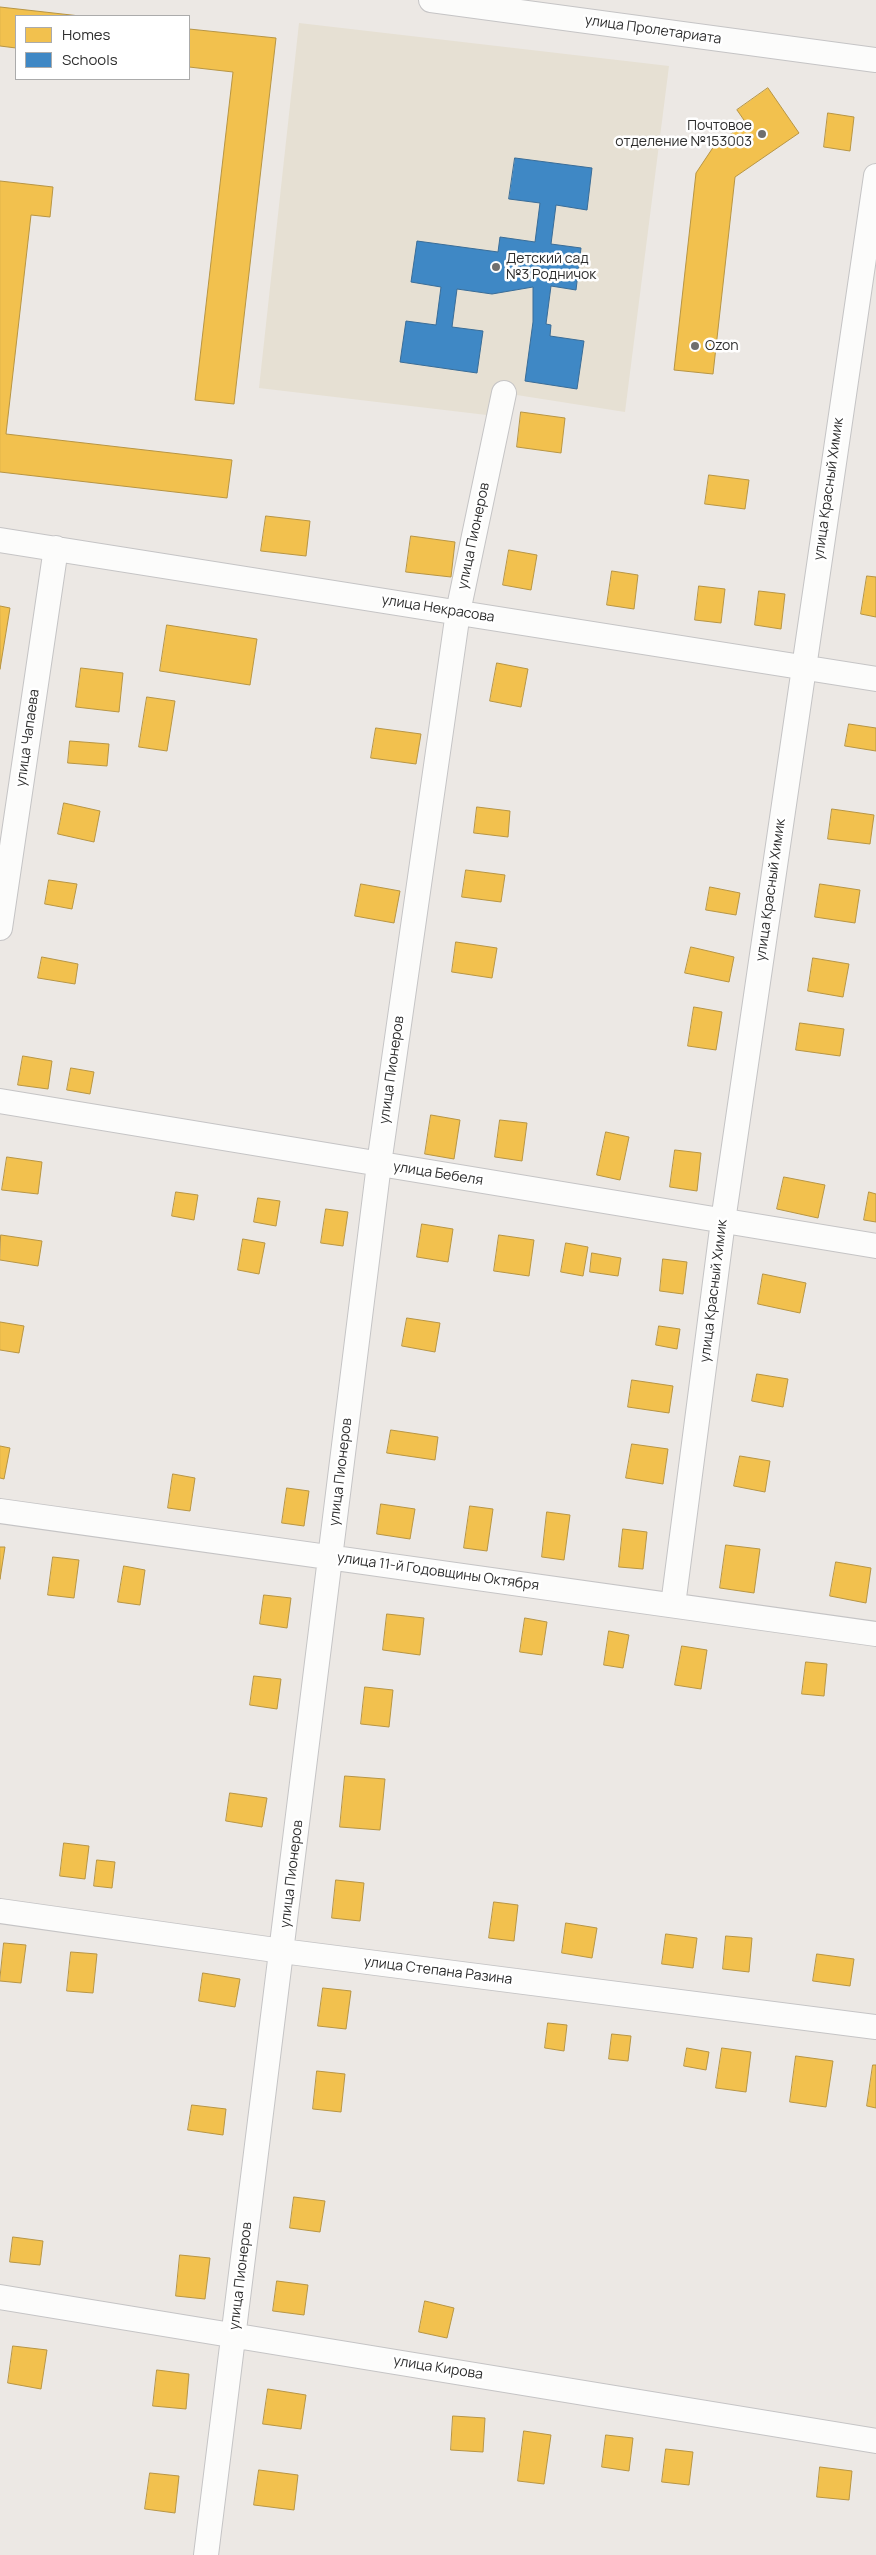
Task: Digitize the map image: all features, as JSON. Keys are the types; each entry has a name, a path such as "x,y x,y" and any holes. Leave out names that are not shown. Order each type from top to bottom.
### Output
{"street":[{"name":"улица Пролетариата","path":"431,0 519,6 876,60"},
{"name":"улица Красный Химик","path":"673,1605 723,1221 876,176"},
{"name":"улица Пионеров","path":"206,2555 379,1164 458,612 504,393"},
{"name":"улица Некрасова","path":"0,540 876,679"},
{"name":"улица Чапаева","path":"0,928 56,548"},
{"name":"улица Бебеля","path":"0,1101 876,1246"},
{"name":"улица 11-й Годовщины Октября","path":"0,1510 876,1634"},
{"name":"улица Степана Разина","path":"0,1911 282,1951 876,2027"},
{"name":"улица Кирова","path":"0,2297 876,2441"}],"shaded area":[{"path":"299,23 669,66 625,412 504,393 495,416 259,388"}],"building: Homes":[{"path":"0,7 71,15 15,15 15,48 0,46"},
{"path":"190,29 276,38 234,404 195,400 233,72 190,67"},
{"path":"768,88 799,133 735,177 713,374 674,370 696,173 714,146 746,123 737,110"},
{"path":"828,113 854,117 850,151 824,147"},
{"path":"0,181 53,187 50,217 31,215 6,434 232,460 227,498 0,472"},
{"path":"521,412 565,418 561,453 517,447"},
{"path":"709,475 749,480 745,509 705,504"},
{"path":"266,516 310,521 306,556 261,551"},
{"path":"411,536 455,542 451,577 406,572"},
{"path":"509,550 537,555 531,590 503,585"},
{"path":"612,571 638,575 634,609 607,605"},
{"path":"867,576 876,577 876,617 861,614"},
{"path":"699,586 725,589 721,623 695,620"},
{"path":"759,591 785,594 781,629 755,625"},
{"path":"0,606 10,608 0,669"},
{"path":"167,625 257,639 250,685 160,671"},
{"path":"497,663 528,669 521,707 490,701"},
{"path":"81,668 123,673 119,712 76,707"},
{"path":"147,697 175,701 167,751 139,747"},
{"path":"849,724 876,728 876,751 845,746"},
{"path":"376,728 421,734 416,764 371,758"},
{"path":"70,741 109,744 107,766 68,763"},
{"path":"64,803 100,811 94,842 58,834"},
{"path":"477,807 510,811 508,837 474,833"},
{"path":"832,809 874,815 870,844 828,839"},
{"path":"466,870 505,875 501,902 462,897"},
{"path":"49,880 77,884 72,909 45,904"},
{"path":"361,884 400,891 394,923 355,916"},
{"path":"820,884 860,890 855,923 815,917"},
{"path":"710,887 740,893 736,915 706,910"},
{"path":"456,942 497,948 492,978 452,972"},
{"path":"691,947 734,957 729,982 685,973"},
{"path":"42,957 78,964 75,984 38,978"},
{"path":"813,958 849,964 843,997 808,991"},
{"path":"694,1007 722,1012 716,1050 688,1046"},
{"path":"800,1023 844,1029 840,1056 796,1050"},
{"path":"23,1056 52,1061 48,1089 18,1085"},
{"path":"71,1068 94,1072 90,1094 67,1090"},
{"path":"431,1115 460,1120 454,1159 425,1154"},
{"path":"500,1120 527,1123 522,1161 495,1157"},
{"path":"606,1132 629,1137 620,1180 597,1175"},
{"path":"675,1150 701,1153 697,1191 670,1187"},
{"path":"7,1157 42,1162 38,1194 2,1190"},
{"path":"784,1177 825,1185 818,1218 777,1209"},
{"path":"176,1192 198,1195 194,1220 172,1216"},
{"path":"869,1192 876,1194 876,1222 864,1220"},
{"path":"258,1198 280,1201 276,1226 254,1222"},
{"path":"326,1209 348,1212 343,1246 321,1243"},
{"path":"422,1224 453,1229 448,1262 417,1257"},
{"path":"1,1235 42,1241 38,1266 0,1260"},
{"path":"499,1235 534,1240 529,1276 494,1271"},
{"path":"243,1239 265,1243 259,1274 238,1270"},
{"path":"566,1243 588,1247 583,1276 561,1272"},
{"path":"592,1253 621,1258 618,1276 590,1272"},
{"path":"663,1259 687,1262 683,1294 660,1291"},
{"path":"763,1274 806,1283 800,1313 758,1304"},
{"path":"407,1318 440,1323 435,1352 402,1346"},
{"path":"0,1322 24,1326 19,1353 0,1350"},
{"path":"659,1326 680,1329 677,1349 656,1345"},
{"path":"757,1374 788,1379 783,1407 752,1401"},
{"path":"632,1380 673,1386 669,1413 628,1407"},
{"path":"391,1430 438,1437 435,1460 387,1453"},
{"path":"632,1444 668,1449 663,1484 626,1478"},
{"path":"0,1446 10,1448 4,1479 0,1478"},
{"path":"740,1456 770,1461 765,1492 734,1486"},
{"path":"173,1474 195,1478 190,1511 168,1508"},
{"path":"287,1488 309,1491 304,1526 282,1523"},
{"path":"381,1504 415,1509 410,1539 377,1534"},
{"path":"470,1506 493,1509 487,1551 464,1548"},
{"path":"547,1512 570,1515 564,1560 542,1557"},
{"path":"623,1529 647,1532 643,1569 619,1567"},
{"path":"726,1545 760,1549 754,1593 720,1588"},
{"path":"0,1547 5,1547 0,1579"},
{"path":"53,1557 79,1560 74,1598 48,1595"},
{"path":"836,1562 871,1568 866,1603 830,1596"},
{"path":"124,1566 145,1570 140,1605 118,1602"},
{"path":"264,1595 291,1598 287,1628 260,1624"},
{"path":"387,1614 424,1618 420,1655 383,1650"},
{"path":"525,1618 547,1622 542,1655 520,1652"},
{"path":"609,1631 629,1635 623,1668 604,1665"},
{"path":"682,1646 707,1650 701,1689 675,1685"},
{"path":"806,1662 827,1664 824,1696 802,1694"},
{"path":"254,1676 281,1679 277,1709 250,1705"},
{"path":"365,1687 393,1690 389,1727 361,1724"},
{"path":"345,1776 385,1779 380,1830 340,1827"},
{"path":"230,1793 267,1798 262,1827 226,1821"},
{"path":"64,1843 89,1846 85,1879 60,1876"},
{"path":"97,1860 115,1862 112,1888 94,1886"},
{"path":"336,1880 364,1883 360,1921 332,1918"},
{"path":"494,1902 518,1905 514,1941 489,1938"},
{"path":"566,1923 597,1928 592,1958 562,1953"},
{"path":"666,1934 697,1938 693,1968 662,1964"},
{"path":"726,1936 752,1938 749,1972 723,1969"},
{"path":"4,1943 26,1945 21,1983 0,1981"},
{"path":"71,1952 97,1954 93,1993 67,1991"},
{"path":"817,1954 854,1959 850,1986 813,1981"},
{"path":"203,1973 240,1979 235,2007 199,2001"},
{"path":"323,1988 351,1991 346,2029 318,2026"},
{"path":"548,2023 567,2025 564,2051 545,2048"},
{"path":"612,2034 631,2036 628,2061 609,2059"},
{"path":"687,2048 709,2052 706,2070 684,2066"},
{"path":"722,2048 751,2052 746,2092 716,2088"},
{"path":"796,2056 833,2061 826,2107 790,2102"},
{"path":"873,2065 876,2065 876,2108 867,2106"},
{"path":"317,2071 345,2074 341,2112 313,2109"},
{"path":"192,2105 226,2109 223,2135 188,2130"},
{"path":"294,2197 325,2201 320,2232 290,2228"},
{"path":"13,2237 43,2241 40,2265 10,2262"},
{"path":"180,2255 210,2258 205,2299 176,2296"},
{"path":"277,2281 308,2285 304,2315 273,2311"},
{"path":"425,2301 454,2308 447,2338 419,2332"},
{"path":"13,2346 47,2350 41,2389 8,2383"},
{"path":"157,2370 189,2374 186,2409 153,2406"},
{"path":"268,2389 306,2395 301,2429 263,2424"},
{"path":"453,2416 485,2418 483,2452 451,2450"},
{"path":"524,2431 551,2435 544,2484 518,2481"},
{"path":"606,2435 633,2438 629,2471 602,2467"},
{"path":"666,2449 693,2452 689,2485 662,2482"},
{"path":"820,2467 852,2471 849,2500 817,2497"},
{"path":"259,2470 298,2475 294,2510 254,2505"},
{"path":"150,2473 179,2476 175,2513 145,2509"}],"building: Schools":[{"name":"Детский сад №3 Родничок","path":"515,158 592,168 587,210 556,205 551,244 581,248 576,290 551,286 546,324 551,325 550,336 584,341 577,389 525,381 533,322 533,287 492,294 457,289 452,327 483,331 477,373 400,362 406,321 436,325 441,287 411,282 417,241 498,252 500,237 535,242 540,203 509,199"}],"place":[{"name":"Почтовое отделение №153003","path":"762,134"},
{"name":"Детский сад №3 Родничок","path":"496,267"},
{"name":"Ozon","path":"695,346"}]}
